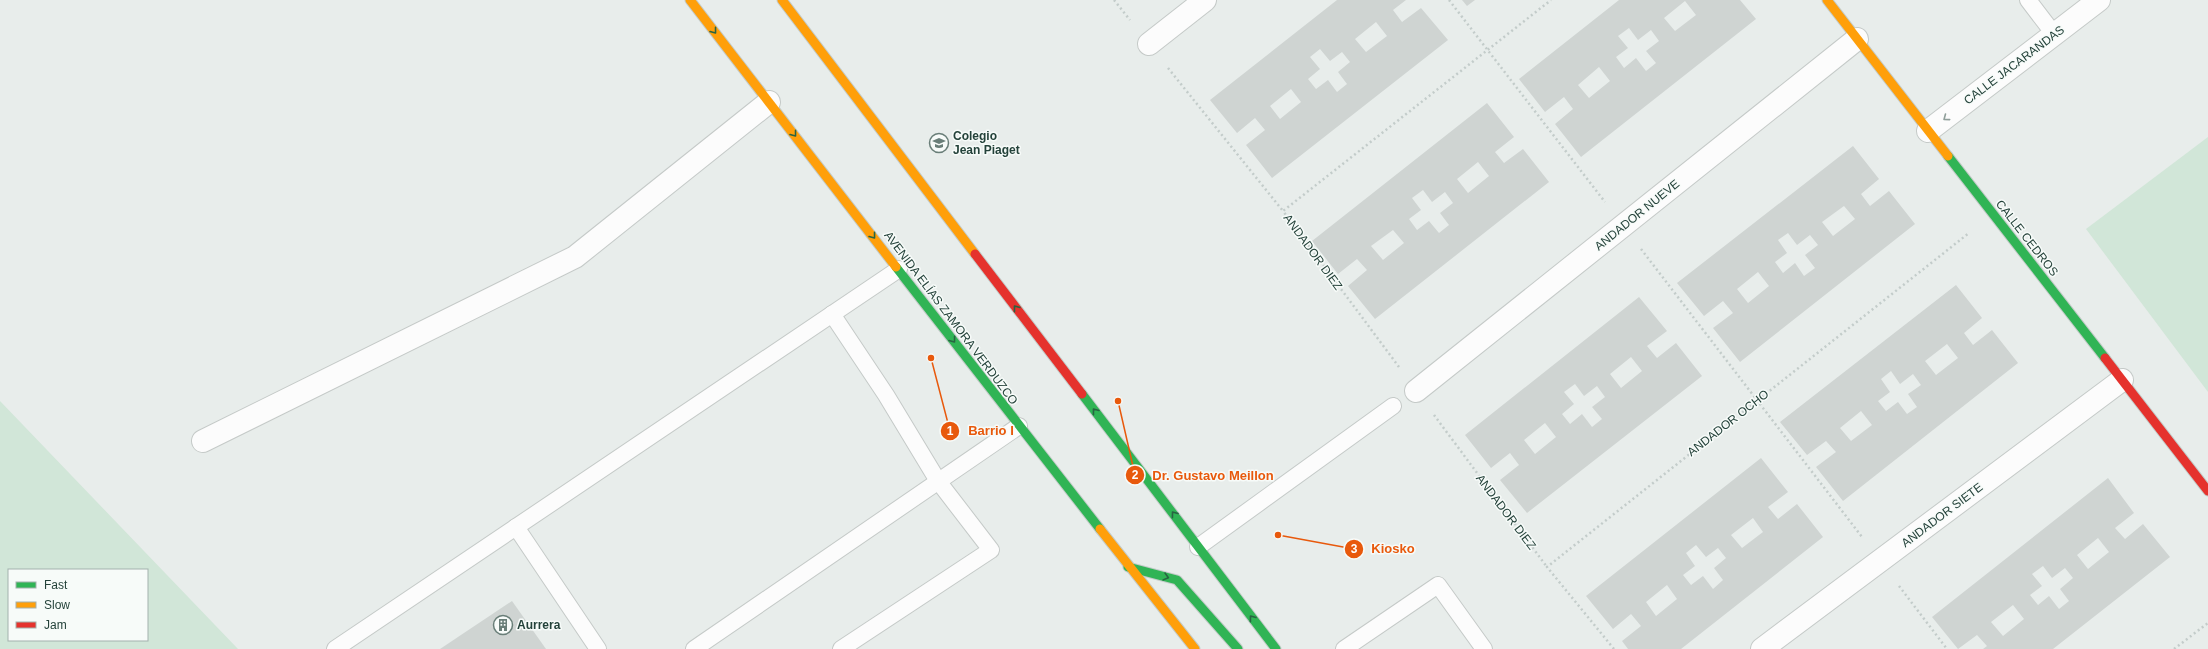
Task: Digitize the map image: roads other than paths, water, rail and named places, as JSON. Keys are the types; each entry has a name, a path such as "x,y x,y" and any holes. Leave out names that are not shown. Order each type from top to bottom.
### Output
{"main road":[{"name":"AVENIDA ELÍAS ZAMORA VERDUZCO","path":"690,0 1128,567 1195,649"},
{"path":"782,0 1276,649"},
{"name":"CALLE CEDROS","path":"1827,0 2208,491"},
{"path":"1128,567 1177,580 1238,649"}],"street":[{"path":"1150,44 1205,0"},
{"name":"CALLE JACARANDAS","path":"1928,131 2099,0"},
{"name":"ANDADOR NUEVE","path":"1416,391 1857,39"},
{"path":"203,441 575,257 769,102"},
{"name":"ANDADOR SIETE","path":"1762,649 2122,380"}],"lane":[{"path":"2028,0 2054,34"},
{"path":"335,649 899,269"},
{"path":"832,314 886,395 938,481 991,550 840,649"},
{"path":"1198,547 1393,406"},
{"path":"694,649 1019,426"},
{"path":"516,527 598,649"},
{"path":"1344,649 1438,585 1484,649"}],"place":[{"name":"Colegio Jean Piaget","path":"939,143"},
{"name":"Barrio I","path":"931,358"},
{"name":"Dr. Gustavo Meillon","path":"1118,401"},
{"name":"Kiosko","path":"1278,535"},
{"name":"Aurrera","path":"503,625"}]}
